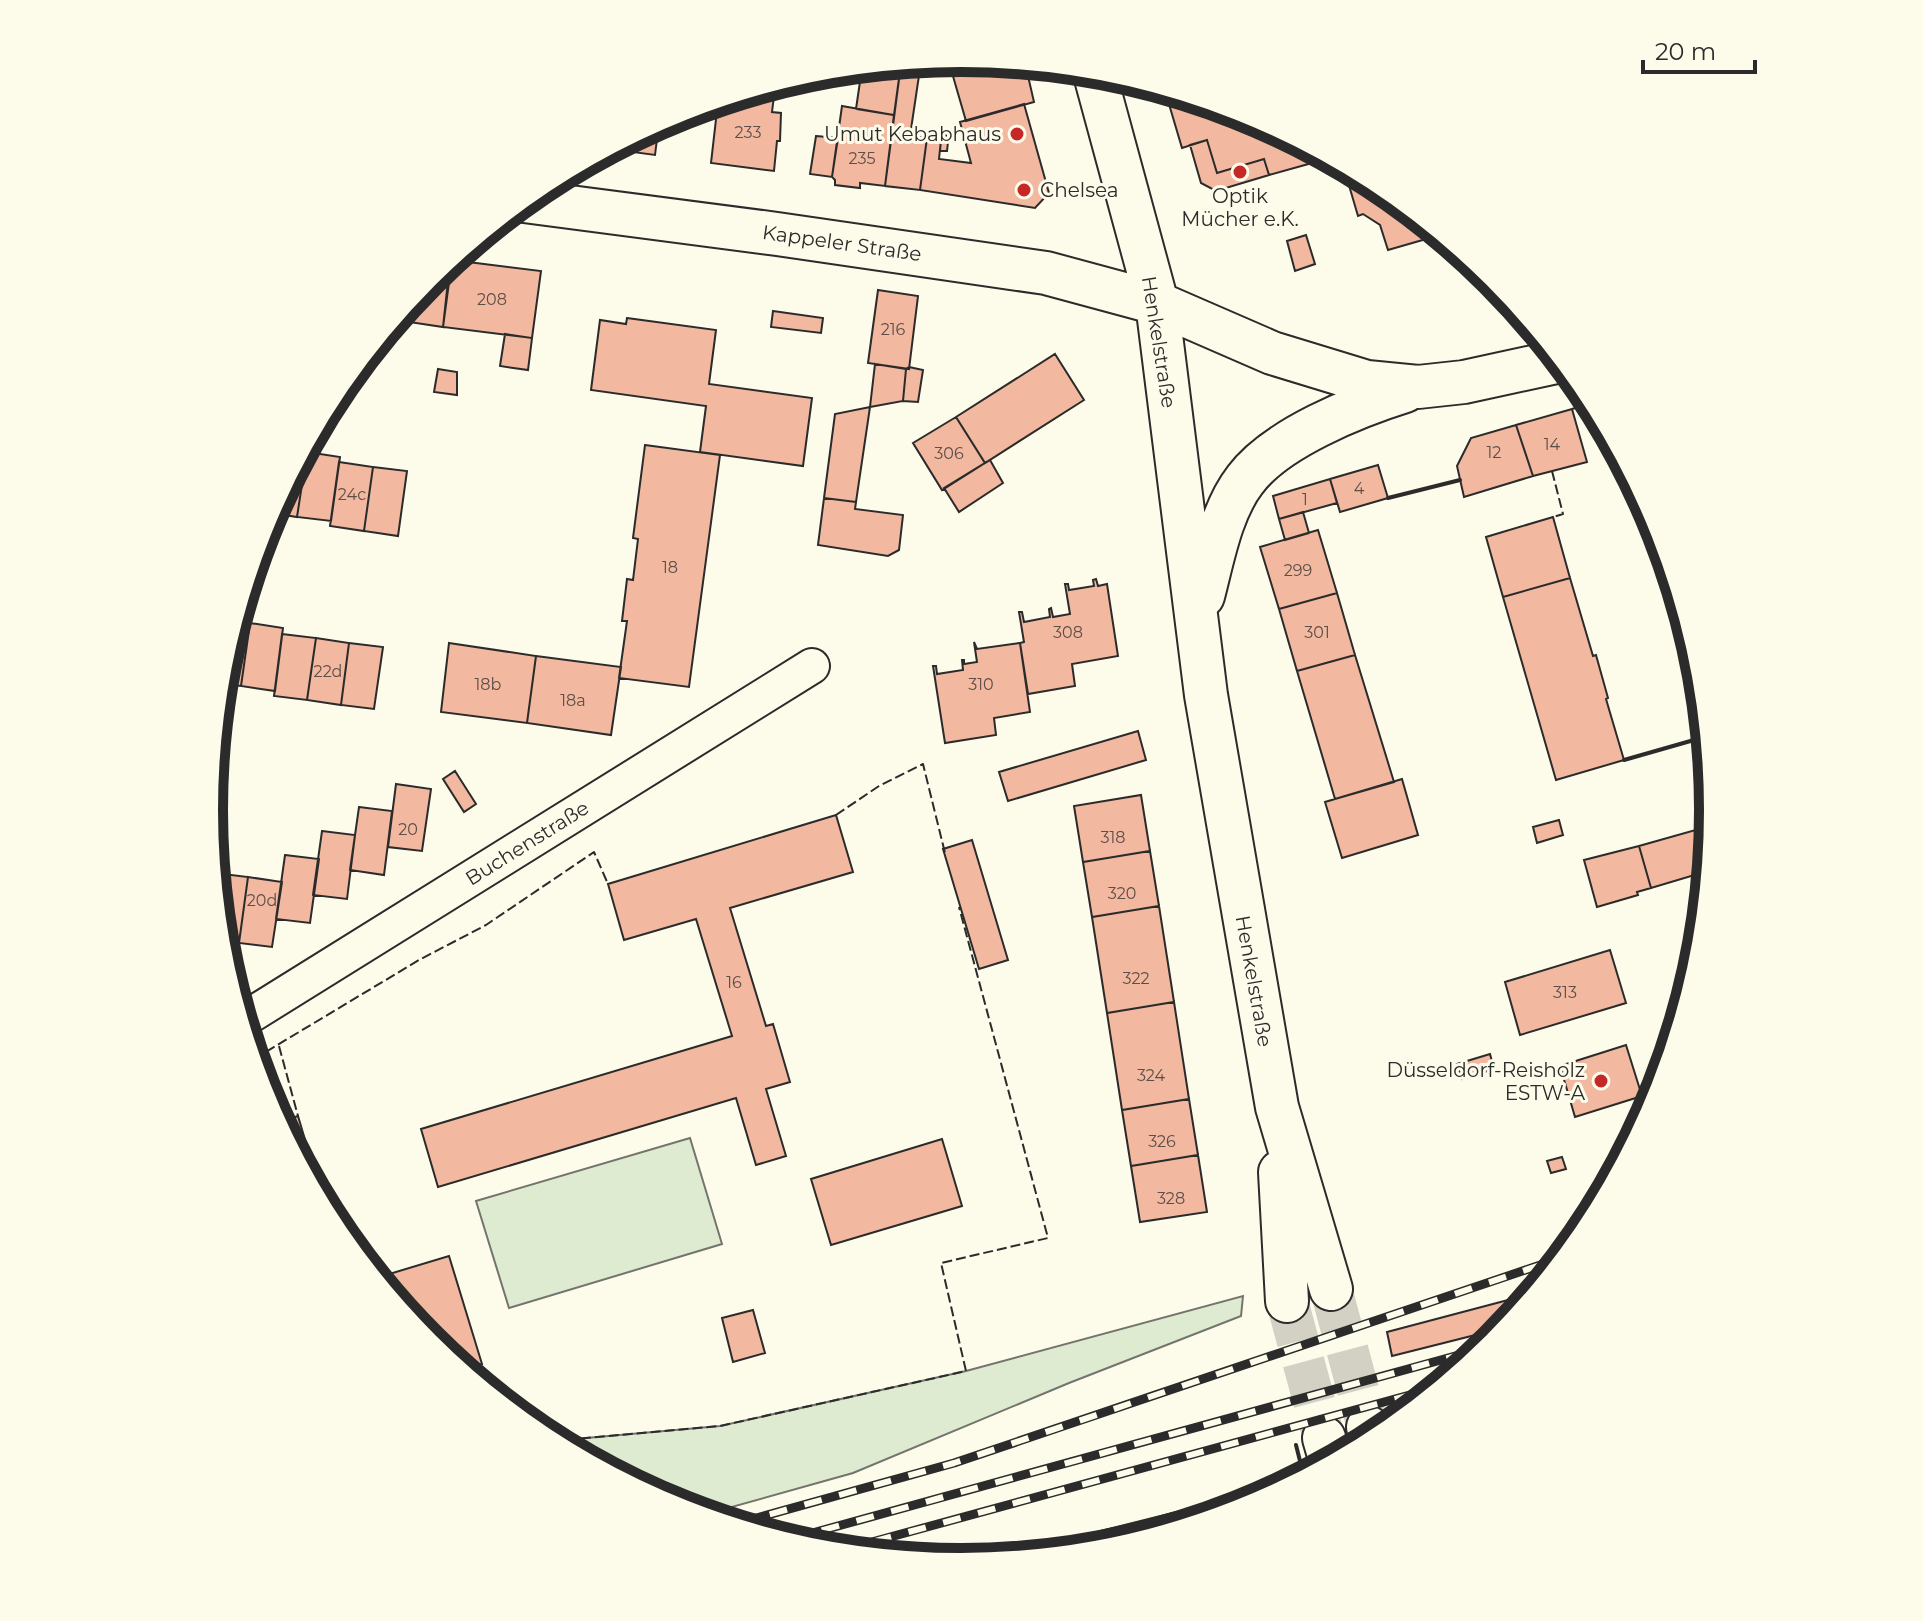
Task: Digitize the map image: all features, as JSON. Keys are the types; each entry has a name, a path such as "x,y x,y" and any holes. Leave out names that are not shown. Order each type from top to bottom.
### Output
{"street":[{"name":"Henkelstraße","path":"1098,85 1157,303 1206,695 1277,1107 1331,1289"},
{"name":"Kappeler Straße","path":"541,203 1046,273 1157,303 1272,353 1320,369 1367,382 1418,387"},
{"path":"1418,387 1476,380 1549,364"},
{"name":"Henkelstraße","path":"1198,618 1220,528 1245,480 1274,453 1322,423 1365,403 1418,387"},
{"name":"Buchenstraße","path":"252,1015 812,666"},
{"name":"Henkelstraße","path":"1277,1107 1287,1301"}],"green space":[{"path":"690,1138 722,1244 509,1308 476,1201"},
{"path":"1243,1296 1241,1316 1069,1383 853,1473 723,1509 635,1473 574,1439 720,1426 966,1371"}],"building":[{"path":"952,72 1028,76 1034,102 966,121"},
{"path":"919,74 910,136 892,133 900,75"},
{"path":"899,75 894,115 856,109 860,79"},
{"path":"774,96 772,112 781,113 774,171 711,163 717,114"},
{"path":"1168,102 1244,128 1312,163 1269,175 1264,159 1217,173 1207,140 1182,148"},
{"path":"1024,104 1049,193 1035,208 920,190 927,138 941,140 939,159 971,163 960,122"},
{"path":"842,106 894,115 885,186 860,183 860,188 835,185 832,177"},
{"path":"945,132 947,151 940,151 941,140 928,138 929,135"},
{"path":"892,133 927,138 920,190 885,186"},
{"path":"816,136 838,138 832,177 810,174"},
{"path":"657,138 655,155 629,151"},
{"path":"1207,140 1217,173 1264,159 1269,175 1216,191 1201,183 1190,145"},
{"path":"1348,181 1428,239 1388,250 1380,225 1363,214 1358,216"},
{"path":"1306,235 1315,264 1295,271 1287,241"},
{"path":"467,262 541,271 532,338 443,327 450,278"},
{"path":"448,280 443,327 409,322 439,288"},
{"path":"878,290 918,296 909,369 868,363"},
{"path":"773,311 823,318 821,333 771,327"},
{"path":"627,318 716,330 709,384 812,398 803,466 700,452 706,406 591,390 600,320 626,324"},
{"path":"505,334 532,338 528,370 500,366"},
{"path":"1055,354 1084,400 985,463 956,417"},
{"path":"875,364 906,369 903,401 870,407"},
{"path":"438,369 457,372 457,395 434,392"},
{"path":"906,369 923,370 918,402 903,401"},
{"path":"870,407 856,502 824,498 835,414"},
{"path":"1572,409 1587,462 1533,476 1516,425"},
{"path":"956,417 985,463 942,490 913,443"},
{"path":"1516,425 1533,476 1464,497 1457,466 1471,438"},
{"path":"645,445 720,455 689,687 619,678 627,621 622,621 627,579 633,580 638,539 633,538"},
{"path":"315,453 340,457 331,521 297,517 303,476"},
{"path":"990,460 1003,483 959,512 944,488"},
{"path":"339,462 373,467 364,531 330,526"},
{"path":"1378,465 1388,498 1340,512 1330,479"},
{"path":"373,467 407,471 398,536 364,531"},
{"path":"303,476 297,517 285,515"},
{"path":"1330,479 1337,503 1279,519 1273,496"},
{"path":"824,498 856,502 855,509 903,515 899,550 888,556 818,545"},
{"path":"1303,512 1309,533 1285,540 1279,519"},
{"path":"1553,517 1570,578 1503,597 1486,537"},
{"path":"1318,530 1337,593 1279,609 1260,547"},
{"path":"1570,578 1593,656 1596,655 1624,760 1556,780 1503,597"},
{"path":"1096,579 1098,586 1107,584 1118,656 1072,664 1075,686 1028,694 1019,612 1022,612 1024,622 1050,617 1051,608 1053,617 1070,614 1065,584 1068,584 1069,590 1094,586 1093,580"},
{"path":"1337,593 1355,655 1297,671 1279,609"},
{"path":"247,623 250,623 241,686 234,685"},
{"path":"250,623 283,628 275,691 241,686"},
{"path":"282,634 316,638 307,700 274,696"},
{"path":"316,638 349,643 341,705 307,700"},
{"path":"974,642 977,649 1020,643 1030,712 994,718 996,735 945,743 933,666 936,666 937,674 963,670 962,660 964,664 977,662"},
{"path":"349,643 383,647 374,709 341,705"},
{"path":"449,643 536,656 527,723 441,712"},
{"path":"1355,655 1394,782 1335,799 1297,671"},
{"path":"536,656 621,667 611,735 527,723"},
{"path":"1138,731 1146,760 1008,801 999,772"},
{"path":"225,764 228,764 224,795"},
{"path":"455,771 476,804 464,812 443,779"},
{"path":"1402,779 1418,835 1342,858 1325,802"},
{"path":"396,784 431,789 422,851 388,847"},
{"path":"1141,795 1150,851 1083,862 1074,806"},
{"path":"359,807 392,811 384,875 350,870"},
{"path":"836,815 853,872 730,908 766,1026 773,1024 790,1082 766,1089 786,1156 756,1165 736,1098 438,1187 421,1129 732,1036 696,919 624,940 608,884"},
{"path":"1559,820 1563,835 1537,843 1533,827"},
{"path":"1699,829 1697,874 1651,888 1639,846"},
{"path":"322,831 355,835 347,899 313,895"},
{"path":"972,840 1008,960 979,969 943,849"},
{"path":"1639,846 1651,888 1597,907 1584,860"},
{"path":"1150,851 1159,906 1092,917 1083,862"},
{"path":"285,855 319,859 310,923 276,919"},
{"path":"226,874 248,877 239,943 235,943"},
{"path":"248,877 282,882 272,947 239,943"},
{"path":"1159,906 1174,1002 1107,1013 1092,917"},
{"path":"1610,950 1626,1003 1520,1035 1505,982"},
{"path":"1174,1002 1189,1099 1122,1110 1107,1013"},
{"name":"Düsseldorf-Reisholz ESTW-A","path":"1626,1045 1642,1096 1575,1117 1560,1066"},
{"path":"1490,1054 1494,1069 1462,1079 1457,1064"},
{"path":"1189,1099 1198,1155 1131,1166 1122,1110"},
{"path":"298,1116 311,1159 299,1137 291,1118"},
{"path":"942,1139 962,1206 831,1245 811,1179"},
{"path":"1198,1155 1207,1212 1140,1222 1131,1166"},
{"path":"1562,1157 1566,1169 1551,1173 1547,1161"},
{"path":"449,1256 482,1364 475,1366 439,1333 388,1274"},
{"path":"1508,1300 1509,1305 1484,1333 1392,1356 1387,1332"},
{"path":"753,1310 765,1353 733,1362 722,1318"}],"tunnel":[{"path":"1331,1289 1368,1427"},
{"path":"1287,1301 1324,1438"}],"railway":[{"path":"753,1519 954,1463 1544,1264"},
{"path":"811,1534 1460,1355"},
{"path":"868,1543 1414,1394"},
{"path":"1085,1538 1199,1510"}],"fence":[{"path":"1572,409 1580,407"},
{"path":"1552,471 1563,514 1553,517"},
{"path":"836,815 879,786 923,764 945,853"},
{"path":"264,1053 419,960 486,925 594,852 608,884"},
{"path":"574,1439 720,1426 966,1371 941,1263 1048,1238 959,907"},
{"path":"279,1046 298,1116"}],"wall":[{"path":"1388,498 1460,480"},
{"path":"1624,760 1696,739"},
{"path":"1296,1445 1301,1466"}],"place":[{"name":"Umut Kebabhaus","path":"1017,134"},
{"name":"Optik Mücher e.K.","path":"1240,172"},
{"name":"Chelsea","path":"1024,190"},
{"name":"Düsseldorf-Reisholz ESTW-A","path":"1601,1081"}]}
